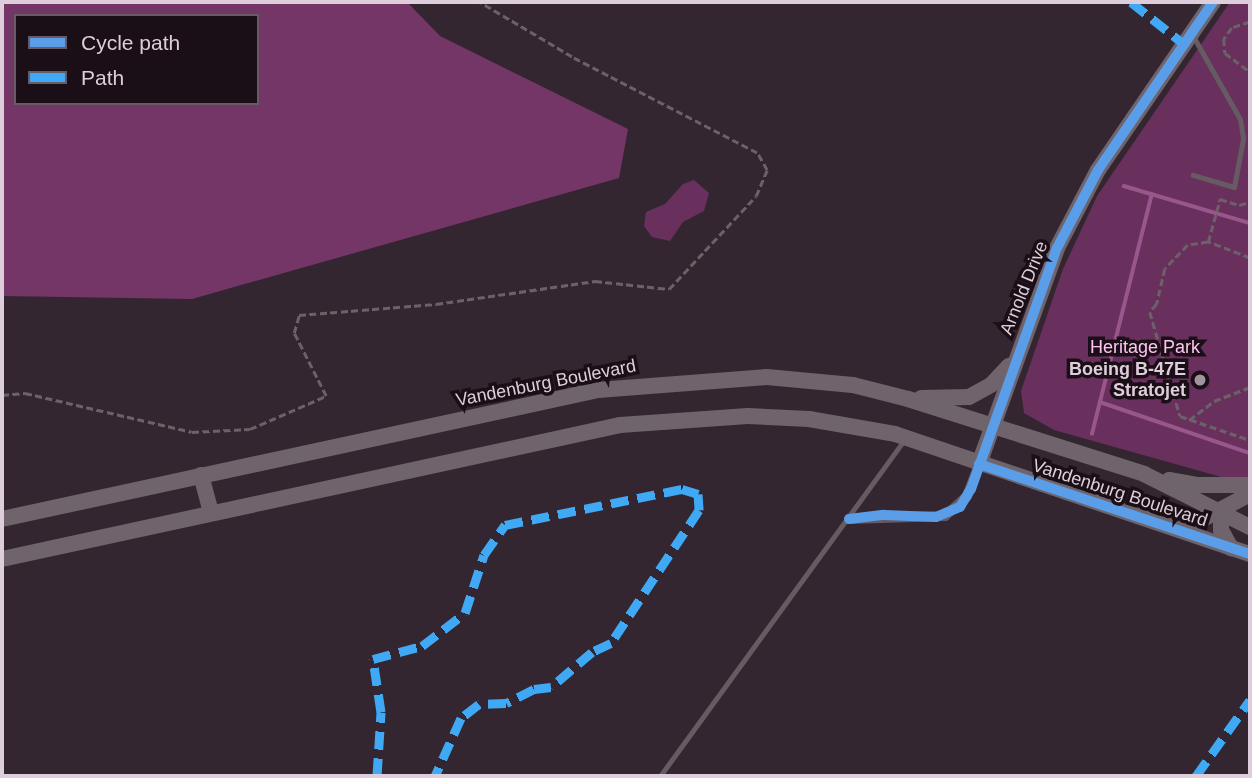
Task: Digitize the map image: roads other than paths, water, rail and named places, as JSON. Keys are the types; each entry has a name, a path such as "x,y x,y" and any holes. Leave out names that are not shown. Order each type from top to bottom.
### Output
{"main road":[{"name":"Arnold Drive","path":"979,464 1013,362 1057,248 1098,170 1213,2"},
{"path":"908,399 969,397 992,384 1013,362"},
{"name":"Vandenburg Boulevard","path":"2,519 598,390 724,377 810,379 908,399 1144,474 1221,510 1250,527"},
{"name":"Vandenburg Boulevard","path":"2,559 652,421 748,416 810,419 906,438 1250,554"},
{"path":"1144,474 1196,485 1250,485"},
{"path":"201,475 211,513"},
{"path":"1157,524 1203,519 1250,494"},
{"path":"1221,510 1221,530 1231,548"}],"street":[{"name":"Arnold Drive","path":"849,519 945,516 967,496 979,464"}],"lane":[{"path":"1191,34 1240,119 1243,139 1234,187 1193,175"},
{"path":"660,776 906,438"}],"waterway":[{"path":"1124,186 1250,223"},
{"path":"1092,434 1152,194"},
{"path":"1100,402 1250,453"}],"place":[{"name":"Boeing B-47E Stratojet","path":"1200,380"}],"park label":[{"name":"Heritage Park","path":"1145,347"}]}
